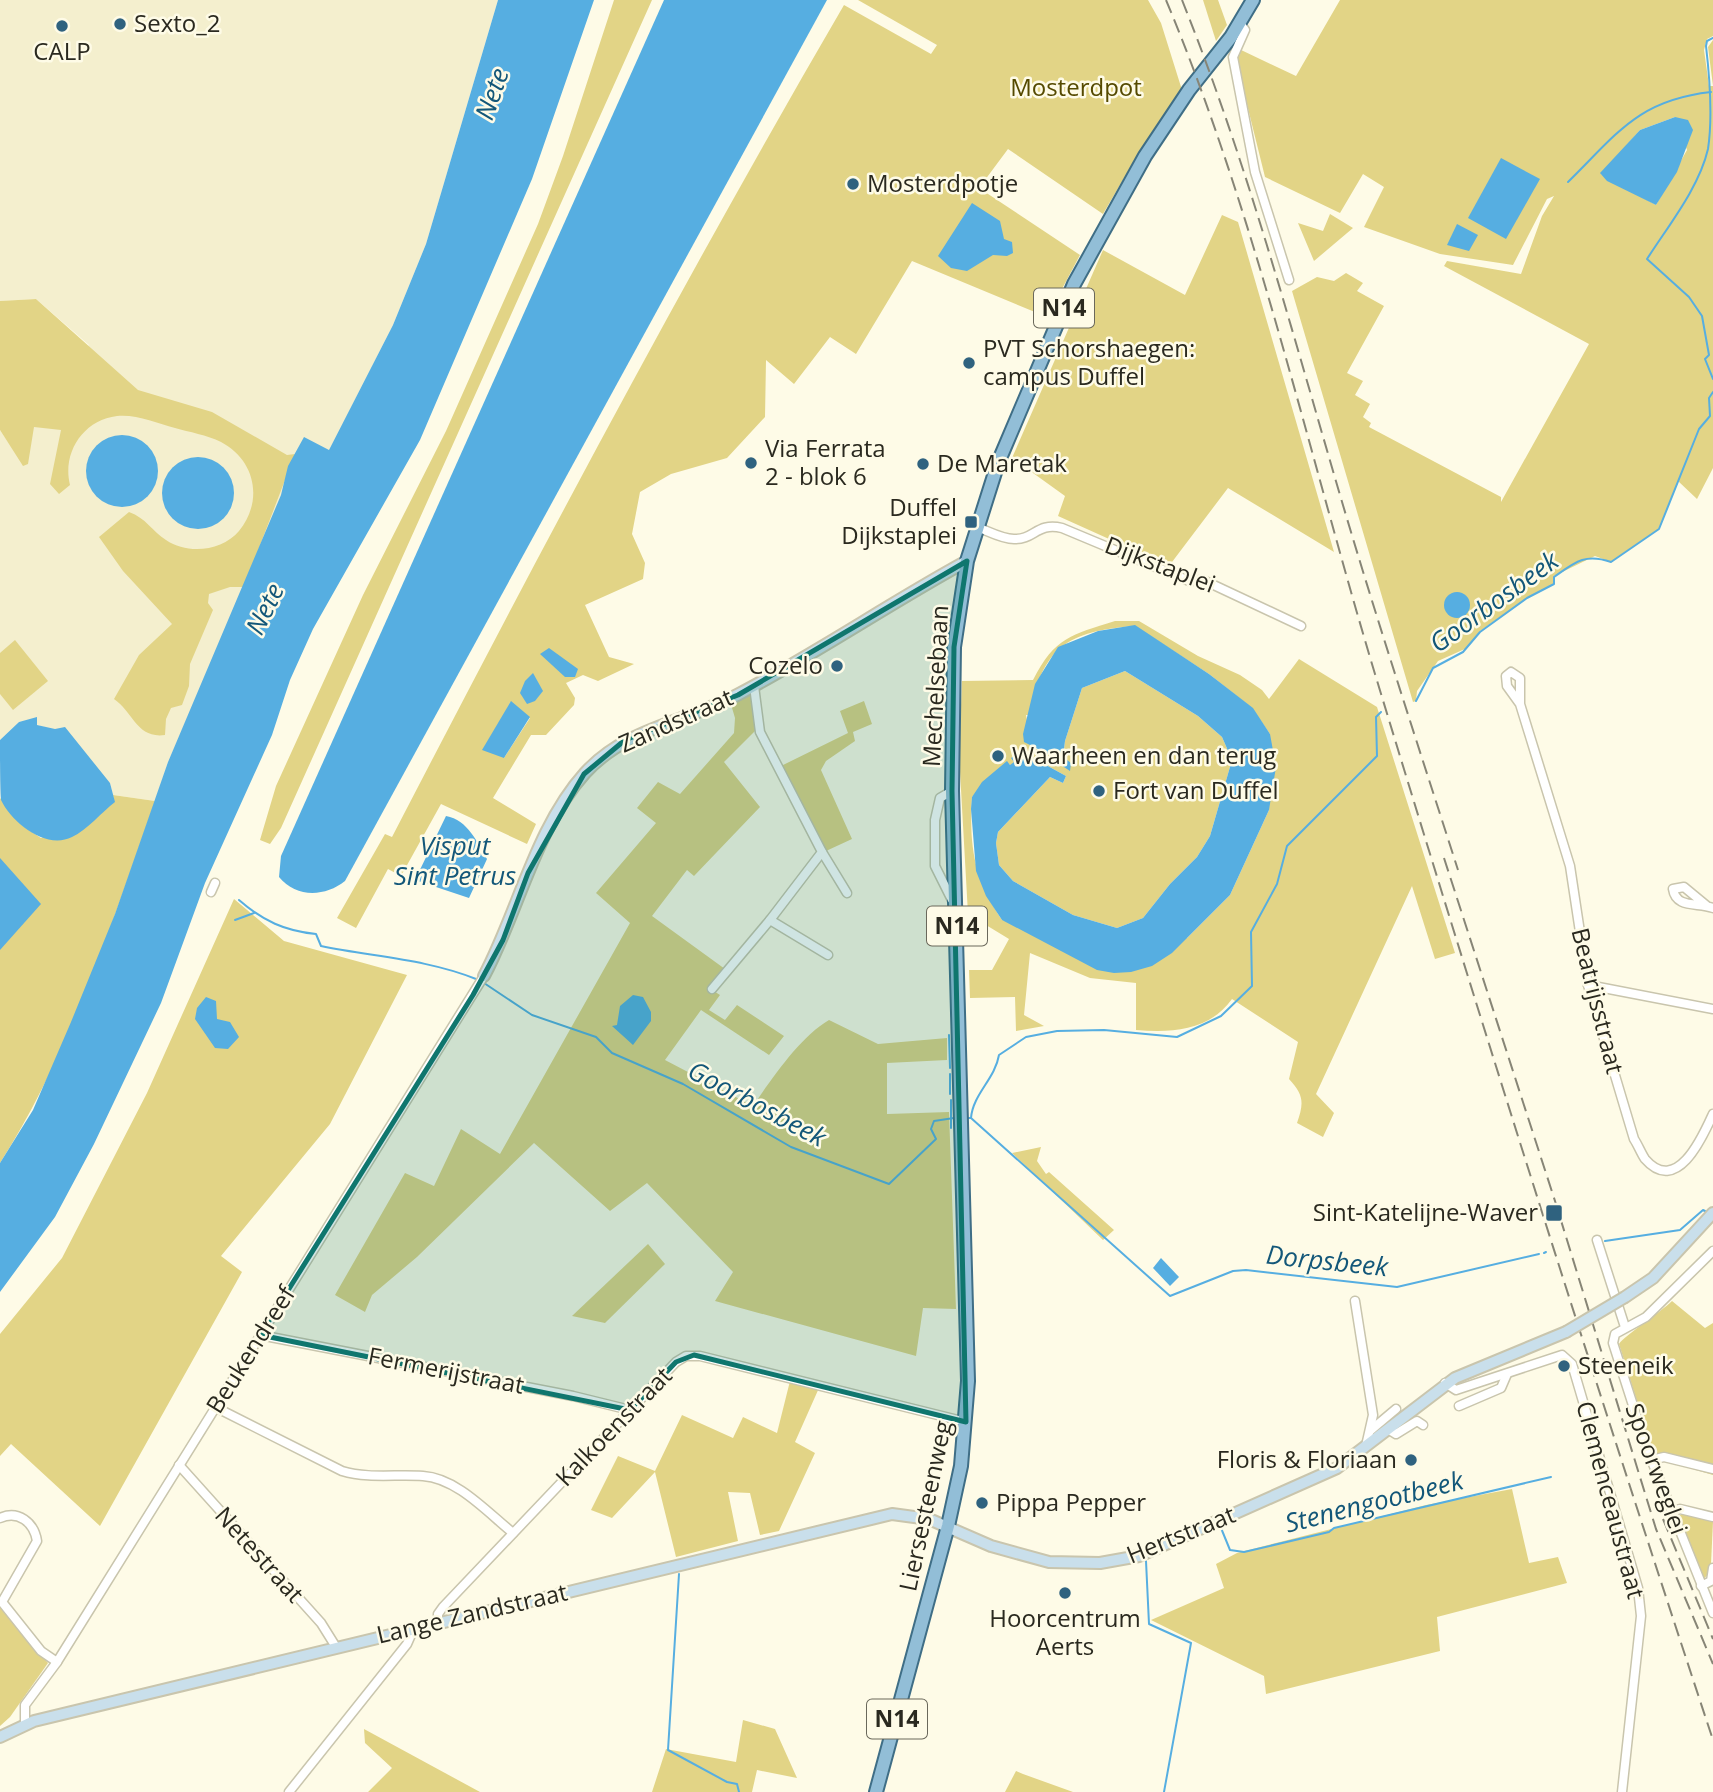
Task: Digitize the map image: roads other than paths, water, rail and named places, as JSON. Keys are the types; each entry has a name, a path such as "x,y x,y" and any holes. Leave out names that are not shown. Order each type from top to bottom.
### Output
{"main road":[{"name":"Mechelsebaan","path":"961,1096 952,791 954,647 967,561 976,527 998,463 1074,284 1145,156 1254,0"},
{"name":"Liersesteenweg","path":"876,1792 948,1525 961,1466 968,1381 961,1096"}],"street":[{"name":"Mechelsebaan","path":"1240,23 1245,30 1233,57 1253,160 1289,280"},
{"name":"Dijkstaplei","path":"976,527 1012,540 1021,539 1043,526 1062,528 1189,581 1203,580 1301,626"},
{"name":"Zandstraat","path":"481,981 507,930 528,873 566,799 584,774 625,740 724,701 754,686 967,561"},
{"path":"754,686 763,739 846,893"},
{"name":"Beatrijsstraat","path":"1520,704 1570,866 1588,985 1634,1139 1645,1159 1661,1168 1684,1164 1700,1143 1713,1114"},
{"name":"Mechelsebaan","path":"952,791 940,799 935,820 935,866 957,909"},
{"path":"712,989 822,852"},
{"path":"770,919 828,955"},
{"name":"Beukendreef","path":"25,1724 24,1705 57,1662 481,981"},
{"path":"1588,985 1713,1009"},
{"name":"Hertstraat","path":"948,1525 991,1545 1033,1559 1082,1564 1120,1561 1159,1549 1337,1468 1365,1449 1445,1383 1467,1371 1566,1332 1625,1297 1653,1278 1713,1213"},
{"path":"1597,1240 1625,1327 1646,1317 1713,1251"},
{"path":"1355,1301 1373,1415 1365,1449"},
{"name":"Spoorweglei","path":"1625,1327 1615,1334 1612,1343 1651,1460 1713,1613"},
{"name":"Fermerijstraat","path":"260,1335 585,1398 630,1410"},
{"name":"Kalkoenstraat","path":"438,1622 438,1614 443,1607 676,1362 694,1355 966,1422"},
{"name":"Clemenceaustraat","path":"1445,1383 1456,1390 1556,1357 1570,1360 1633,1569 1641,1616 1622,1792"},
{"name":"Clemenceaustraat","path":"1459,1406 1501,1388 1507,1374"},
{"path":"215,1407 334,1468 364,1476 423,1475 443,1480 513,1533"},
{"path":"1371,1430 1396,1409"},
{"path":"1388,1429 1396,1434 1417,1421 1423,1425"},
{"path":"1651,1460 1664,1457 1713,1469"},
{"name":"Netestraat","path":"179,1465 321,1623 336,1647"},
{"path":"1671,1511 1680,1509 1713,1517"},
{"name":"Lange Zandstraat","path":"0,1737 25,1724 892,1514 920,1517 948,1525"},
{"path":"0,1518 13,1515 23,1518 34,1529 37,1541 2,1602 41,1651 57,1662"},
{"path":"1701,1586 1710,1581 1713,1568"},
{"path":"289,1792 407,1644 414,1628"}],"water":[{"name":"Nete","path":"498,0 594,0 532,179 420,440 313,629 290,680 272,735 205,883 161,1003 94,1144 55,1217 0,1292 0,1163 33,1110 71,1022 115,914 168,762 281,495 288,466 304,437 329,450 393,325 426,244"},
{"path":"664,0 827,0 345,881 320,892 294,889 279,877 281,856"},
{"path":"1675,117 1688,120 1693,130 1677,172 1656,205 1607,181 1600,173 1640,130"},
{"path":"1501,158 1540,179 1506,239 1468,218"},
{"path":"972,203 1000,221 1004,239 1012,242 1013,253 1007,256 993,255 967,271 951,268 938,256"},
{"path":"1457,224 1478,235 1469,251 1447,245"},
{"path":"122,435 136,438 148,445 155,457 158,471 155,485 148,497 136,504 122,507 108,504 96,497 89,485 86,471 89,457 96,445 108,438"},
{"path":"198,457 218,463 228,473 234,493 228,513 218,523 198,529 178,523 168,513 162,493 168,473 178,463"},
{"path":"1457,592 1466,596 1470,605 1466,614 1457,618 1448,614 1444,605 1448,596"},
{"path":"1135,625 1209,674 1253,708 1270,734 1276,767 1269,810 1230,895 1172,953 1152,966 1114,973 1097,970 1002,920 986,896 976,871 971,809 972,797 982,782 1007,761 1010,765 1014,762 1011,758 1014,756 1035,759 1066,776 1063,783 1050,777 998,832 996,843 999,865 1013,881 1073,915 1117,928 1143,918 1170,884 1197,857 1210,836 1232,760 1222,737 1198,716 1125,671 1082,688 1065,741 1063,757 1071,763 1070,771 1055,761 1054,757 1024,742 1023,734 1035,684 1058,647 1098,631"},
{"path":"549,648 578,669 575,677 565,677 540,654"},
{"path":"533,673 543,691 535,701 527,704 520,693 525,681"},
{"path":"511,701 530,717 504,758 482,750"},
{"path":"37,717 37,725 55,729 65,727 110,783 115,802 83,830 62,840 51,840 31,832 13,817 1,800 0,740 19,722"},
{"name":"Visput Sint Petrus","path":"446,816 454,818 466,827 487,859 469,898 415,880"},
{"path":"0,858 41,904 0,950"},
{"path":"633,995 643,997 651,1012 651,1021 633,1045 612,1026 617,1025 620,1006"},
{"path":"206,997 216,1001 217,1019 230,1022 239,1037 228,1049 215,1048 195,1019 197,1008"},
{"path":"1161,1258 1179,1277 1170,1286 1153,1268"}],"waterway":[{"name":"Goorbosbeek","path":"1713,38 1707,41 1706,46 1711,111 1710,136 1704,164 1682,206 1647,259 1689,297 1702,316 1709,355 1705,359 1713,379"},
{"path":"1568,182 1630,122 1647,111 1686,96 1711,92"},
{"name":"Goorbosbeek","path":"1416,701 1433,668 1463,652 1480,632 1527,598 1554,584 1554,577 1561,572 1574,563 1587,559 1611,562 1659,529 1699,429 1710,416 1709,398 1713,392"},
{"name":"Goorbosbeek","path":"967,1118 971,1118 976,1101 993,1072 999,1055 1026,1037 1057,1031 1104,1030 1177,1037 1221,1016 1252,986 1251,932 1277,884 1287,846 1377,756 1376,717 1381,712"},
{"name":"Goorbosbeek","path":"239,900 275,924 316,934 321,946 438,967 476,979"},
{"path":"235,920 254,913"},
{"name":"Goorbosbeek","path":"484,983 532,1015 596,1037 612,1053 683,1084 791,1147 889,1184 936,1139 931,1129 934,1121 954,1118"},
{"path":"949,1035 950,1068"},
{"path":"950,1074 950,1094"},
{"path":"951,1100 951,1128"},
{"name":"Dorpsbeek","path":"971,1118 1170,1296 1233,1271 1246,1270 1397,1287 1539,1254"},
{"name":"Dorpsbeek","path":"1605,1241 1680,1230 1705,1211"},
{"name":"Stenengootbeek","path":"1221,1528 1230,1550 1244,1552 1551,1477"},
{"name":"Stenengootbeek","path":"1146,1561 1149,1624 1191,1643 1164,1792"},
{"path":"679,1574 668,1750 727,1782 737,1784 739,1792"}],"railway":[{"path":"1166,0 1198,82 1254,249 1375,674 1541,1208 1713,1740"},
{"path":"1182,0 1248,184 1368,589 1458,870"},
{"path":"1444,858 1555,1201 1656,1529 1713,1664"},
{"path":"1663,1519 1713,1639"}],"place":[{"name":"Sexto_2","path":"120,24"},
{"name":"CALP","path":"62,26"},
{"name":"Mosterdpotje","path":"853,184"},
{"name":"PVT Schorshaegen: campus Duffel","path":"969,363"},
{"name":"Via Ferrata 2 - blok 6","path":"751,463"},
{"name":"De Maretak","path":"923,464"},
{"name":"Duffel Dijkstaplei","path":"971,522"},
{"name":"Cozelo","path":"837,666"},
{"name":"Waarheen en dan terug","path":"998,756"},
{"name":"Fort van Duffel","path":"1099,791"},
{"name":"Sint-Katelijne-Waver","path":"1554,1213"},
{"name":"Steeneik","path":"1564,1366"},
{"name":"Floris & Floriaan","path":"1411,1460"},
{"name":"Pippa Pepper","path":"982,1503"},
{"name":"Hoorcentrum Aerts","path":"1065,1593"}],"park label":[{"name":"Mosterdpot","path":"1076,88"}]}
